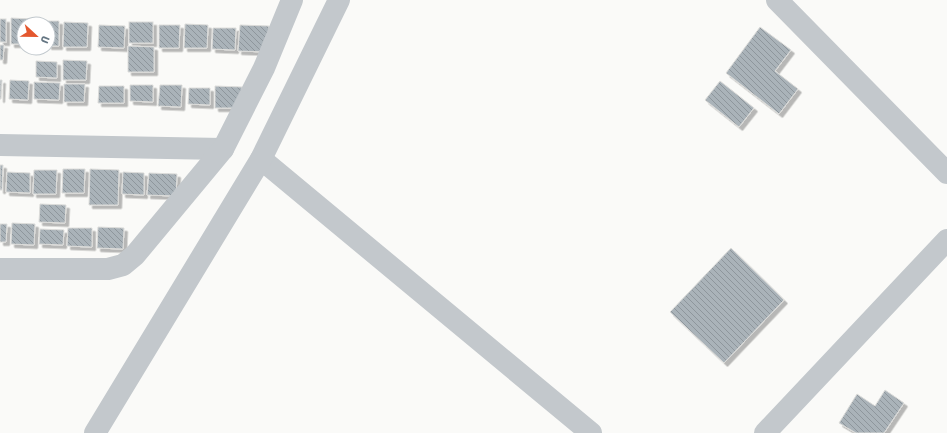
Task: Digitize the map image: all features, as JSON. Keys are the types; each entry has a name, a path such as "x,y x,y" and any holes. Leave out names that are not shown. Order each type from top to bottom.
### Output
{"street":[{"path":"0,269 103,270 123,265 135,255 223,149 264,68 292,0"},
{"path":"95,433 261,159 339,0"},
{"path":"777,0 947,173"},
{"path":"0,145 223,149"},
{"path":"261,159 591,433"},
{"path":"765,433 947,240"}],"building":[{"path":"11,18 16,18 16,44 11,44"},
{"path":"0,19 6,19 6,42 0,42"},
{"path":"56,21 59,21 59,46 56,46"},
{"path":"64,22 88,23 87,47 63,47"},
{"path":"129,22 153,22 153,43 129,43"},
{"path":"185,24 208,25 207,48 184,48"},
{"path":"99,25 125,26 124,48 98,47"},
{"path":"159,25 180,25 179,48 159,48"},
{"path":"240,25 269,26 268,52 238,51"},
{"path":"760,27 791,50 775,71 798,89 779,114 726,73"},
{"path":"213,28 236,28 235,50 212,49"},
{"path":"0,45 4,45 3,60 0,60"},
{"path":"128,46 154,47 154,72 128,72"},
{"path":"63,60 87,61 86,80 63,80"},
{"path":"36,61 57,62 57,78 36,77"},
{"path":"0,80 2,80 1,99 0,99"},
{"path":"10,80 29,81 28,100 9,99"},
{"path":"720,81 754,108 739,127 705,100"},
{"path":"34,82 60,83 59,100 34,99"},
{"path":"64,84 85,84 84,102 64,102"},
{"path":"130,85 153,85 153,102 130,101"},
{"path":"160,85 182,85 181,107 158,106"},
{"path":"99,86 124,86 124,103 98,103"},
{"path":"215,86 242,87 241,108 215,108"},
{"path":"189,88 210,88 210,105 188,104"},
{"path":"0,165 3,165 2,190 0,190"},
{"path":"63,169 85,169 84,193 62,193"},
{"path":"90,169 119,170 118,205 89,205"},
{"path":"34,170 57,170 56,194 33,194"},
{"path":"7,172 30,173 30,193 6,192"},
{"path":"123,172 144,173 144,195 122,194"},
{"path":"149,173 177,174 176,196 147,195"},
{"path":"40,204 66,205 65,223 39,222"},
{"path":"12,223 35,224 34,245 11,244"},
{"path":"0,224 7,224 6,242 0,242"},
{"path":"98,227 124,228 123,249 97,248"},
{"path":"68,228 92,228 92,247 67,246"},
{"path":"40,229 64,230 63,245 39,244"},
{"path":"731,248 784,300 724,363 670,312"},
{"path":"885,390 904,403 884,433 856,433 839,423 857,394 875,406"}]}
